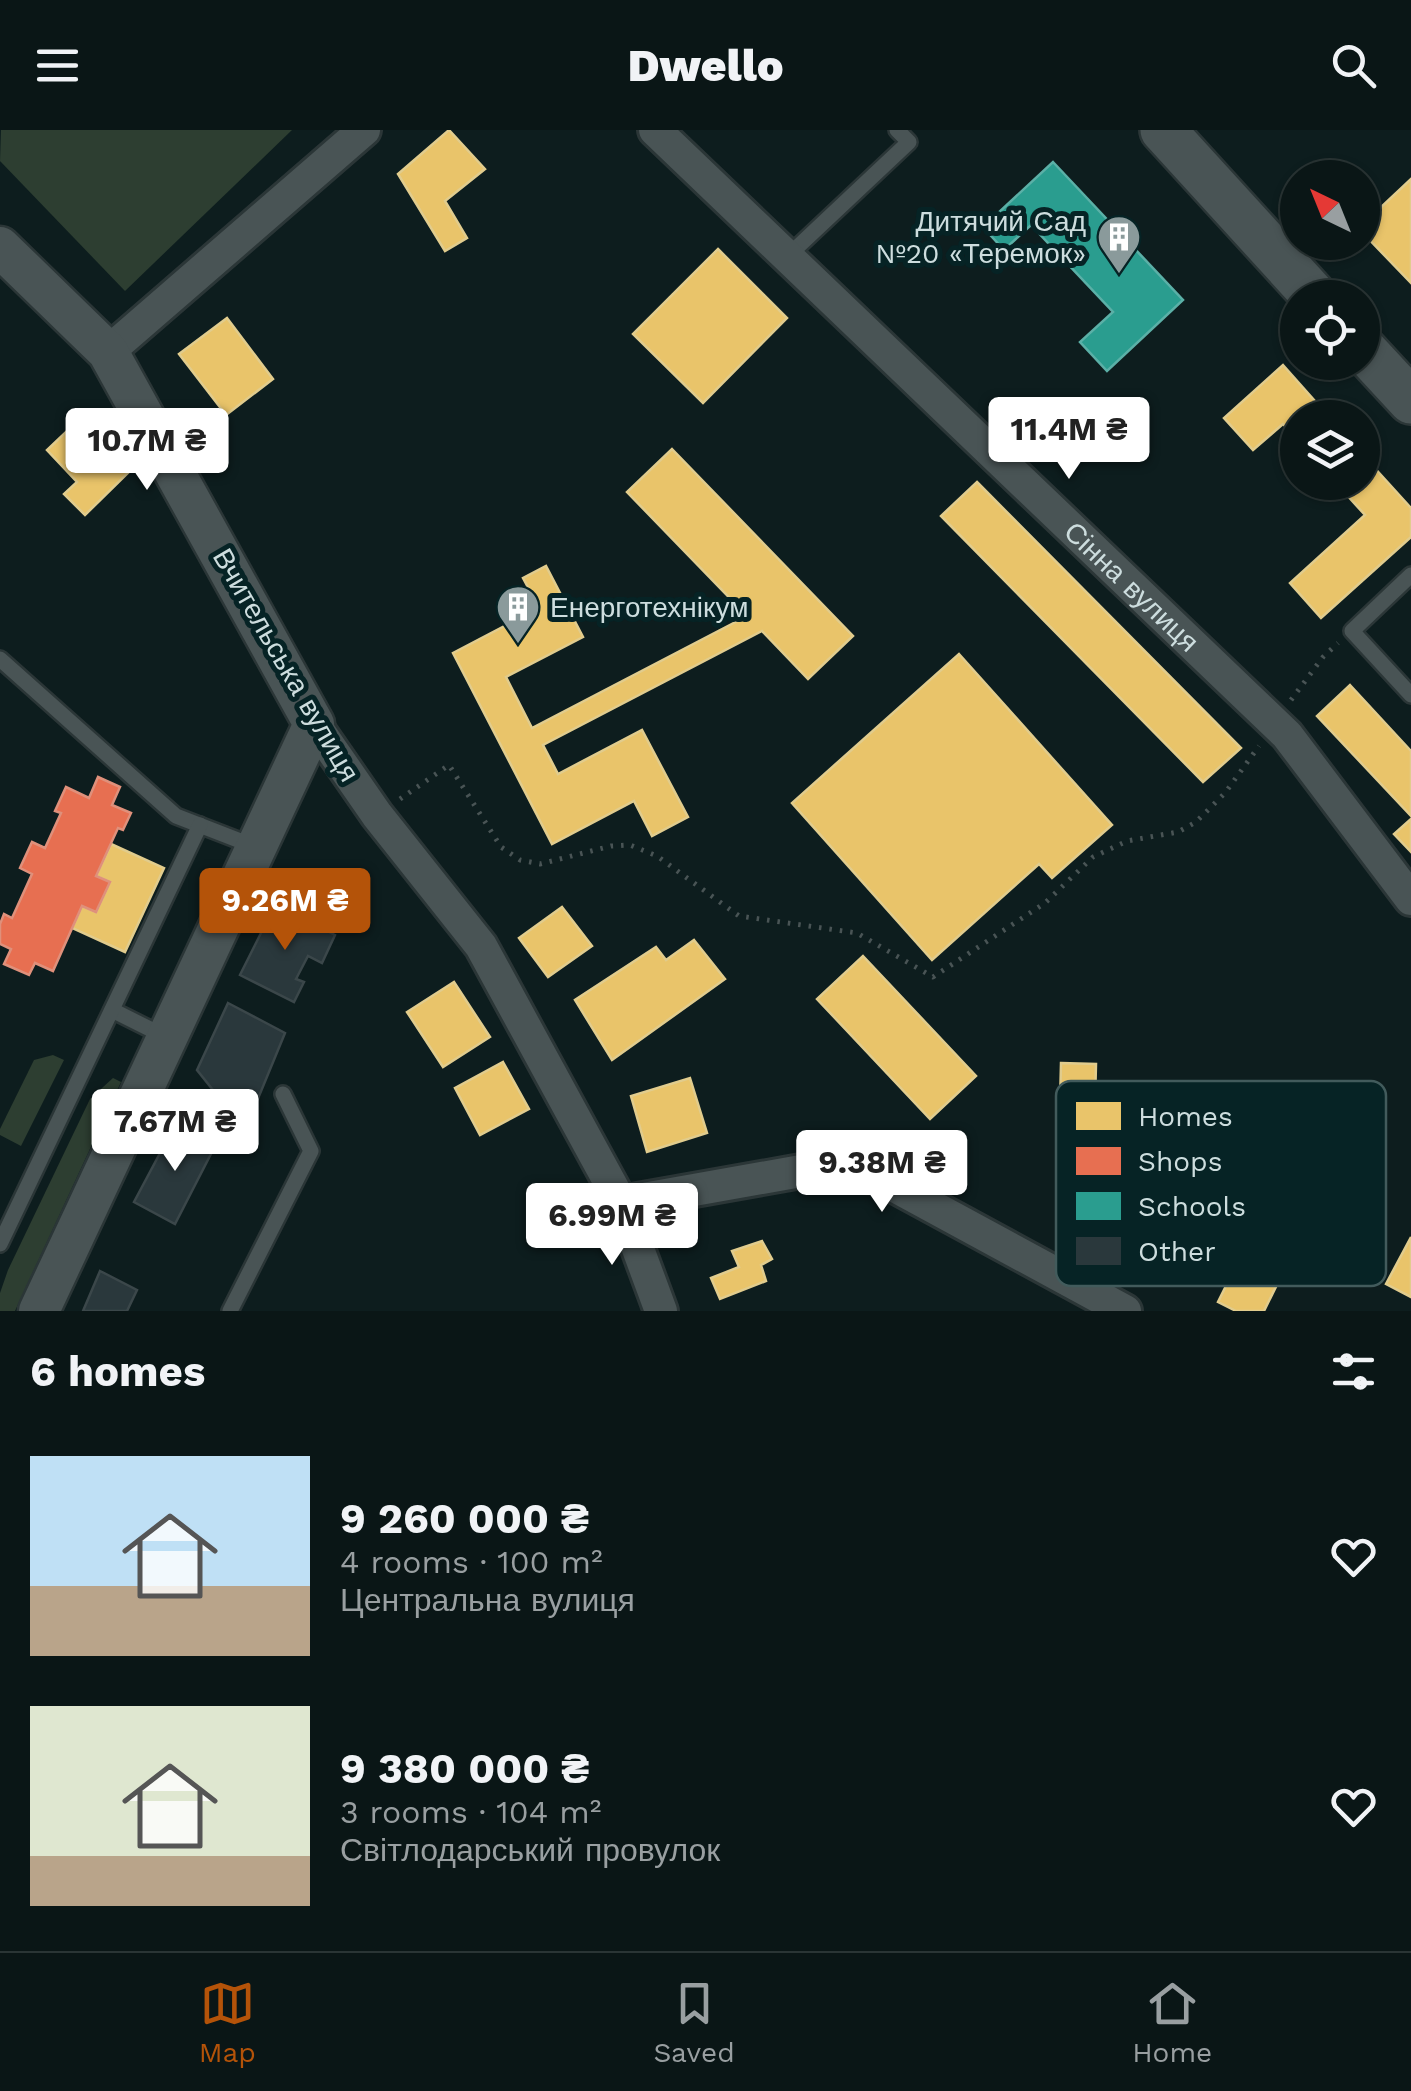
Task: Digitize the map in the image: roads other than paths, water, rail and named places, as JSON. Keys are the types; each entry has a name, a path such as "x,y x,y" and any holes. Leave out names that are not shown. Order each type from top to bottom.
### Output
{"main road":[{"path":"1162,130 1300,280"},
{"path":"1380,367 1411,401"}],"street":[{"path":"108,352 364,130"},
{"name":"Сінна вулиця","path":"655,130 1287,736 1411,899"},
{"name":"Вчительська вулиця","path":"0,247 108,352 314,724 377,816 481,946 622,1203 661,1311"},
{"path":"39,1311 314,724"},
{"path":"622,1203 801,1171 878,1177 1056,1274"},
{"path":"1079,1286 1125,1311"}],"lane":[{"path":"789,255 909,142 898,130"},
{"path":"1407,586 1352,631 1411,695"},
{"path":"0,659 176,816 256,847"},
{"path":"0,1244 200,826"},
{"path":"112,1010 167,1038"},
{"path":"230,1311 311,1151 284,1094"}],"place":[{"name":"Дитячий Сад №20 «Теремок»","path":"1119,275"},
{"name":"Енерготехнікум","path":"518,645"}]}
